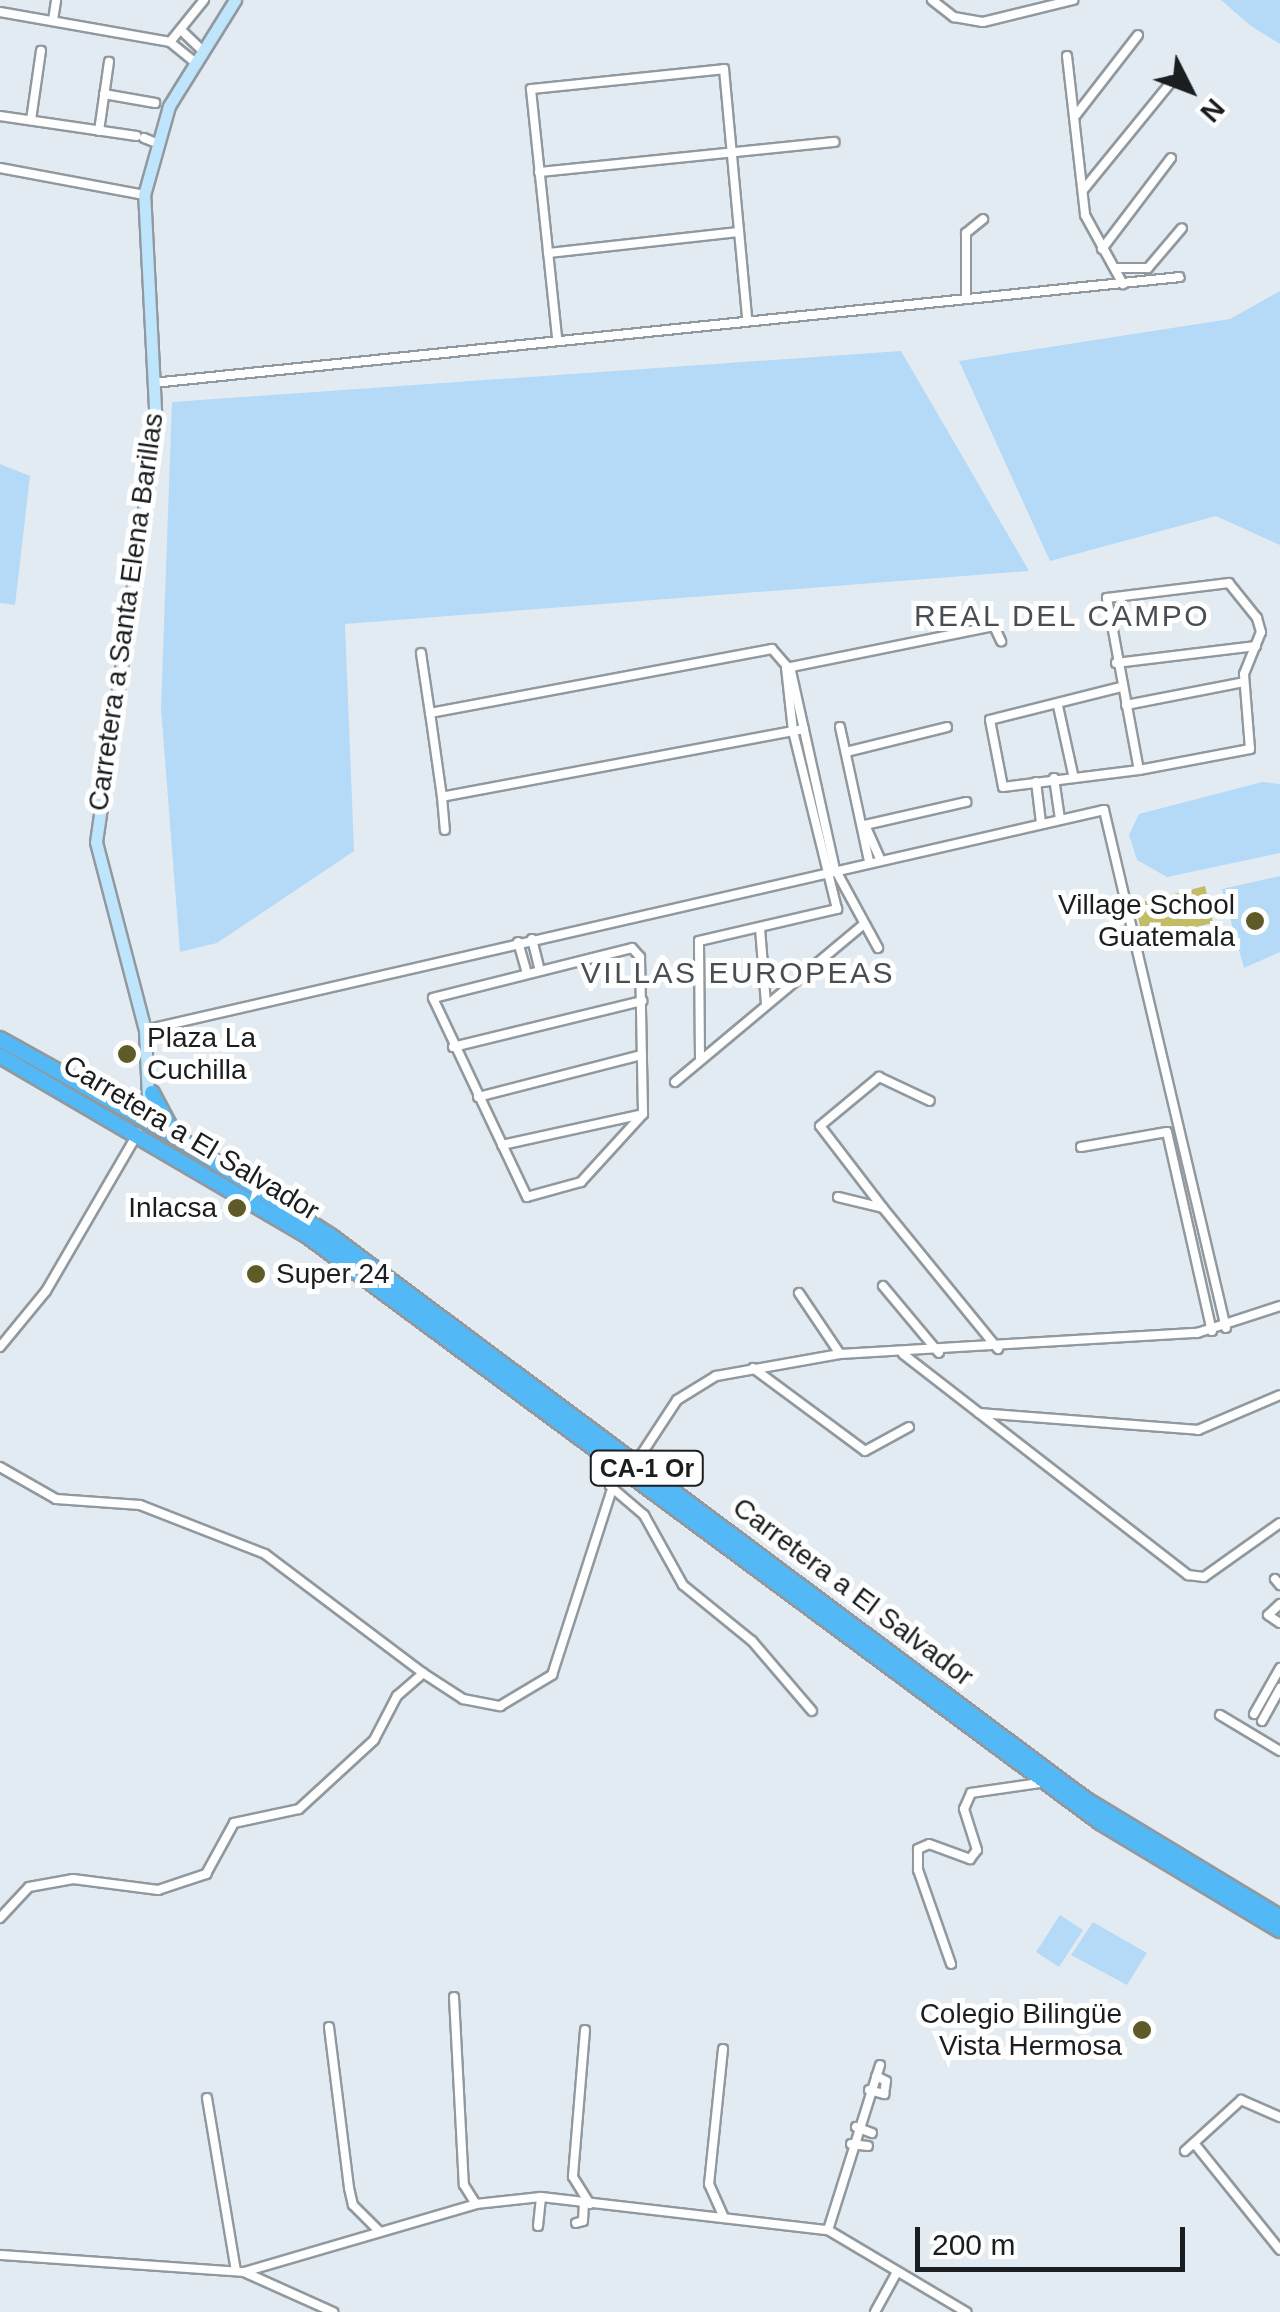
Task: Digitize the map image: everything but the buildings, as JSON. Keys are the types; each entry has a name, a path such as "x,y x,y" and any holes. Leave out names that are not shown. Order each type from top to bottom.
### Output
{"highway":[{"name":"Carretera a El Salvador","path":"0,1039 142,1123 306,1234 1046,1782 1156,1860 1280,1930"},
{"name":"Carretera a El Salvador","path":"0,1056 175,1136 348,1248 608,1438 1098,1808 1280,1917"},
{"path":"142,1123 152,1096"},
{"path":"152,1096 175,1136"},
{"path":"535,1404 539,1393 608,1438"}],"main road":[{"name":"Carretera a Santa Elena Barillas","path":"152,1096 145,1030 96,835 152,466 145,139 235,0"}],"street":[{"path":"53,20 56,0"},
{"path":"170,42 204,0"},
{"path":"932,0 954,17 983,22 1073,0"},
{"path":"0,12 170,42 200,58"},
{"path":"181,30 200,58"},
{"path":"1076,115 1138,35"},
{"path":"31,120 41,51"},
{"path":"1067,56 1087,222 1123,284"},
{"path":"99,131 108,62"},
{"path":"557,336 531,89 724,69 747,317"},
{"path":"1084,189 1172,81"},
{"path":"104,94 155,102"},
{"path":"0,116 145,139"},
{"path":"539,172 834,142"},
{"path":"1102,248 1172,158"},
{"path":"0,168 144,195"},
{"path":"966,298 966,233 983,219"},
{"path":"1116,268 1148,268 1182,228"},
{"path":"548,253 739,232"},
{"path":"153,383 557,336 1180,278"},
{"path":"1121,686 988,723 1003,787 1072,774 1139,770 1252,747 1244,682 1256,646 1258,618 1232,584 1159,590 1105,600 1139,770"},
{"path":"786,668 994,626 1002,641"},
{"path":"982,629 982,642"},
{"path":"1116,663 1256,646"},
{"path":"430,713 765,648 786,668 804,728 835,869 878,948"},
{"path":"422,654 445,830"},
{"path":"700,1059 698,944 835,911 793,731 786,668"},
{"path":"1126,705 1244,682"},
{"path":"1058,706 1072,774"},
{"path":"840,727 869,861"},
{"path":"846,752 947,727"},
{"path":"442,796 804,728"},
{"path":"1054,778 1060,819"},
{"path":"1036,782 1042,822"},
{"path":"806,789 817,786"},
{"path":"864,826 966,802"},
{"path":"145,1030 1099,810 1110,817 1226,1328"},
{"path":"864,826 880,858"},
{"path":"835,898 847,894"},
{"path":"675,1082 864,924"},
{"path":"760,928 766,1005"},
{"path":"532,939 540,970"},
{"path":"518,942 526,973"},
{"path":"632,948 640,956 644,1114 581,1182 534,1197 523,1193 433,998 526,973 632,948"},
{"path":"453,1046 642,1002"},
{"path":"478,1097 642,1055"},
{"path":"930,1101 879,1077 820,1126 998,1349"},
{"path":"502,1145 644,1114"},
{"path":"0,1347 46,1292 142,1123"},
{"path":"1081,1146 1167,1132 1212,1330"},
{"path":"838,1197 883,1208"},
{"path":"883,1286 939,1353"},
{"path":"799,1292 840,1354"},
{"path":"638,1461 691,1387 753,1368 840,1354 939,1353 1212,1330 1280,1306"},
{"path":"902,1354 1188,1575 1204,1577 1280,1523"},
{"path":"753,1368 866,1451 909,1427"},
{"path":"975,1412 1198,1430 1280,1395"},
{"path":"0,1467 56,1499 140,1505 265,1554 422,1672 482,1706 541,1688 567,1638 618,1467"},
{"path":"610,1486 644,1516 683,1585 752,1641 812,1711"},
{"path":"1280,1604 1268,1615 1280,1623"},
{"path":"1254,1714 1280,1668"},
{"path":"0,1918 29,1887 73,1879 158,1890 206,1874 234,1822 299,1809 374,1740 397,1696 422,1672"},
{"path":"1262,1721 1280,1688"},
{"path":"1220,1715 1280,1750"},
{"path":"951,1964 918,1870 918,1848 929,1844 970,1859 976,1850 964,1810 971,1793 1046,1782"},
{"path":"454,1997 464,2185 476,2204"},
{"path":"329,2027 353,2205 379,2231"},
{"path":"576,2223 583,2221 587,2204 573,2177 585,2030"},
{"path":"723,2049 708,2184 724,2218"},
{"path":"828,2230 856,2127 880,2065"},
{"path":"869,2090 884,2094 886,2081 876,2076"},
{"path":"207,2098 240,2271"},
{"path":"1185,2152 1242,2100 1280,2117"},
{"path":"856,2127 872,2133"},
{"path":"1194,2142 1280,2250"},
{"path":"851,2144 868,2146"},
{"path":"538,2226 541,2197"},
{"path":"0,2255 240,2271 476,2204 541,2197 828,2230 966,2312"},
{"path":"240,2271 333,2312"},
{"path":"875,2312 885,2304 897,2272"}],"shaded area":[{"path":"1221,0 1280,0 1280,44 1251,26"},
{"path":"1280,291 1280,545 1216,516 1050,561 959,361 1230,319"},
{"path":"901,351 1029,571 345,624 354,851 217,943 180,952 161,708 172,402"},
{"path":"0,464 30,476 15,605 0,603"},
{"path":"1262,782 1280,784 1280,853 1167,877 1137,860 1129,835 1139,814"},
{"name":"Village School Guatemala","path":"1280,876 1280,952 1244,968 1222,889"},
{"path":"1060,1915 1083,1930 1059,1967 1036,1952"},
{"path":"1093,1922 1147,1953 1127,1985 1071,1955"}],"place":[{"name":"Village School Guatemala","path":"1255,921"},
{"name":"Plaza La Cuchilla","path":"127,1054"},
{"name":"Inlacsa","path":"237,1208"},
{"name":"Super 24","path":"256,1274"},
{"name":"Colegio Bilingüe Vista Hermosa","path":"1142,2030"}],"district":[{"name":"REAL DEL CAMPO","path":"1062,616"},
{"name":"VILLAS EUROPEAS","path":"738,973"}]}
